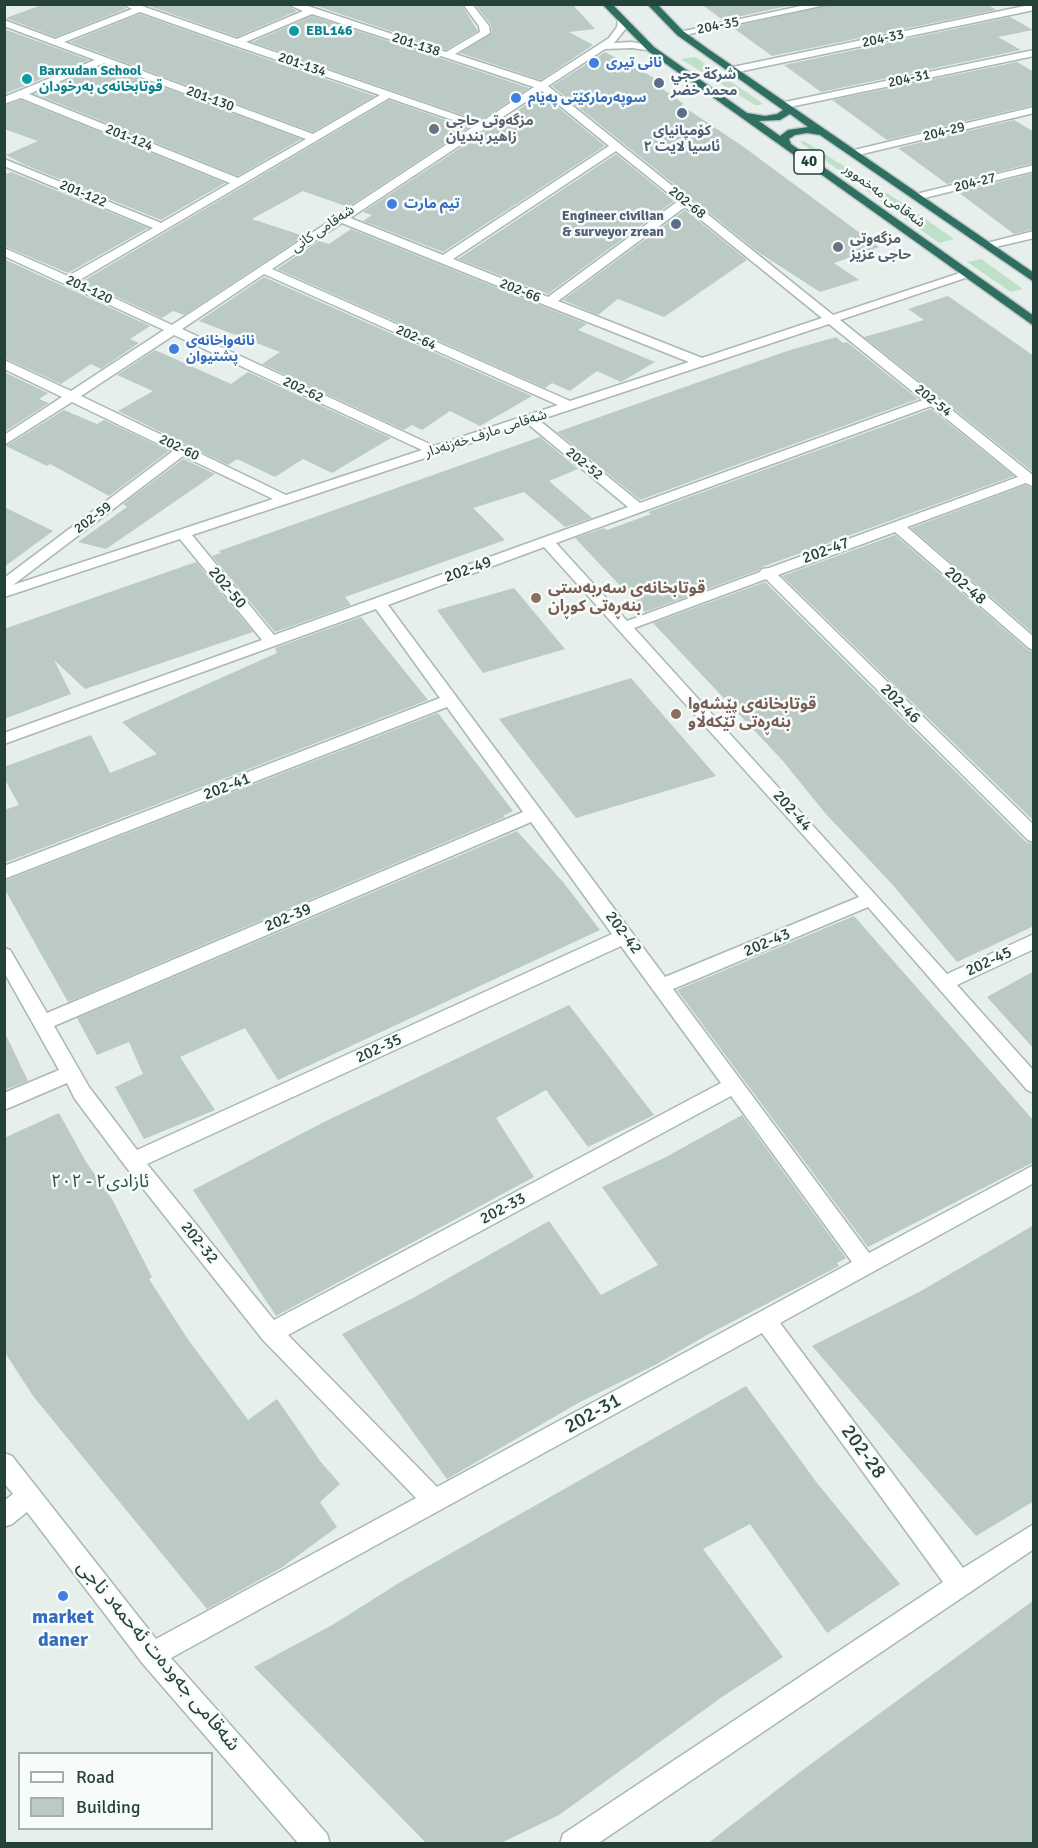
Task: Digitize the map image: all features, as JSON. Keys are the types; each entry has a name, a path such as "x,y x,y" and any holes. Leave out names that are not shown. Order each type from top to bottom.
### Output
{"highway":[{"name":"شەقامی مەخموور","path":"606,4 651,49 1034,322"},
{"name":"شەقامی مەخموور","path":"651,4 680,33 1034,279"},
{"path":"742,114 757,118 777,118 787,113 788,108 785,105"},
{"path":"786,145 784,138 795,131 815,131 831,137"}],"street":[{"name":"201-134","path":"126,4 478,126"},
{"name":"201-138","path":"291,4 542,86"},
{"path":"447,55 484,33 484,26 470,8 451,4"},
{"name":"204-35","path":"680,33 826,4"},
{"name":"204-33","path":"733,70 1034,7"},
{"path":"55,42 140,9"},
{"path":"236,43 311,11"},
{"name":"شەقامی کانی","path":"4,441 619,34 622,27 621,20"},
{"name":"201-130","path":"4,23 314,138"},
{"path":"601,46 632,45 651,49"},
{"name":"204-31","path":"785,105 1034,53"},
{"path":"4,101 104,60"},
{"name":"202-68","path":"542,86 832,319"},
{"name":"201-124","path":"20,94 238,182"},
{"path":"69,281 388,95"},
{"name":"204-29","path":"854,153 1034,110"},
{"path":"444,260 616,146"},
{"name":"201-122","path":"4,162 161,227"},
{"name":"204-27","path":"916,197 1034,168"},
{"path":"549,302 685,201"},
{"name":"202-66","path":"339,218 701,362"},
{"path":"987,246 1034,234"},
{"name":"201-120","path":"4,251 173,328"},
{"name":"202-64","path":"262,269 570,406"},
{"name":"شەقامی مارف خەزنەدار","path":"4,593 967,274"},
{"name":"202-54","path":"832,319 1031,481"},
{"name":"202-62","path":"173,328 434,451"},
{"name":"202-60","path":"4,364 286,500"},
{"name":"202-49","path":"4,739 932,400"},
{"name":"202-52","path":"530,419 638,508"},
{"name":"202-59","path":"4,585 182,450"},
{"name":"202-47","path":"626,626 768,572 1031,481"},
{"name":"202-48","path":"897,526 1034,645"},
{"name":"202-50","path":"183,534 271,641"},
{"name":"202-44","path":"546,541 626,626 871,899 1034,1085"},
{"name":"202-46","path":"768,572 1034,836"},
{"name":"202-42","path":"378,602 866,1265"},
{"name":"202-41","path":"4,873 449,700"},
{"name":"202-39","path":"43,1023 534,814"},
{"name":"202-43","path":"662,986 871,899"},
{"name":"202-35","path":"133,1161 625,936"},
{"name":"202-45","path":"945,983 1034,941"},
{"name":"202-32","path":"4,955 82,1093 133,1161 271,1333 434,1501"},
{"path":"4,1102 71,1073"},
{"name":"202-33","path":"271,1333 735,1085"},
{"name":"202-31","path":"152,1655 1034,1173"},
{"name":"202-28","path":"765,1320 960,1584"},
{"name":"شەقامی جەودەت ئەحمەد ناجی","path":"4,1464 152,1655 317,1844"},
{"path":"4,1516 28,1496"},
{"path":"573,1844 1033,1536"}],"green space":[{"path":"695,57 762,103 761,105 755,105 681,59"},
{"path":"804,141 904,204 954,239 939,243 800,142"},
{"path":"981,259 1023,289 1011,292 967,262"}],"building":[{"path":"44,4 120,4 126,9 55,37 6,18"},
{"path":"144,4 285,4 297,11 237,37"},
{"path":"311,4 461,4 478,31 446,50"},
{"path":"475,4 572,4 595,29 569,32 593,45 541,80 460,53 492,33 491,25"},
{"path":"701,4 797,4 723,20"},
{"path":"832,4 987,4 996,10 772,56 732,27"},
{"path":"140,14 375,96 313,132 70,42"},
{"path":"312,16 529,88 480,121 252,42"},
{"path":"1010,17 1033,30 998,37 1021,50 821,92 784,65"},
{"name":"Barxudan School قوتابخانەی بەرخودان","path":"4,29 89,60 4,94"},
{"path":"605,52 660,81 654,83 684,104 681,105 741,145 879,247 834,263 859,280 820,292 758,252 552,86"},
{"path":"1017,62 1034,72 1034,105 887,140 832,100"},
{"path":"104,65 301,139 238,176 35,94"},
{"path":"542,94 605,146 443,252 363,221 372,215 363,212"},
{"path":"21,100 225,183 161,220 25,165 6,155 38,141 4,129 4,106"},
{"path":"389,100 468,128 348,207 303,191 252,219 304,236 184,315 173,311 162,318 83,281"},
{"path":"1014,120 1034,132 1034,163 947,184 898,148"},
{"path":"616,154 674,201 548,294 458,259"},
{"path":"11,172 148,228 68,273 4,246 4,175"},
{"path":"1034,173 1034,229 1014,234 958,192"},
{"path":"685,210 747,260 664,317 618,299 598,315 563,300"},
{"path":"351,229 587,324 578,330 655,362 621,382 597,371 570,391 552,383 545,388 277,269 319,241 329,244"},
{"path":"4,259 150,326 130,339 139,343 101,369 91,364 61,384 4,358"},
{"path":"264,277 532,396 480,426 450,411 422,430 412,425 404,430 262,364 280,352 199,321"},
{"path":"948,296 1034,356 1034,473 864,337 924,320 908,309"},
{"path":"836,337 843,343 847,342 918,399 640,500 557,432 787,351"},
{"path":"155,350 231,384 248,372 391,438 332,473 303,459 275,477 237,459 228,465 118,411 153,391 117,375"},
{"path":"4,372 48,393 39,399 49,403 4,432"},
{"path":"931,409 1014,476 645,612 575,538 604,528 607,530 651,514 648,512"},
{"path":"64,410 97,424 104,420 169,451 109,496 50,464 47,466 6,446"},
{"path":"540,437 578,469 549,481 592,518 565,527 524,492 473,508 505,540 345,597 351,605 275,632 212,556 221,553 219,551"},
{"path":"183,459 215,474 106,549 78,542 127,507 123,504"},
{"path":"1026,485 1034,489 1034,634 911,528"},
{"path":"4,507 53,531 4,567"},
{"path":"895,535 1028,650 1034,652 1034,821 782,576"},
{"path":"196,562 253,632 85,689 54,660 71,694 4,719 4,629"},
{"path":"765,582 1026,842 1034,844 1034,926 957,962 892,884 825,813 783,761 653,623"},
{"path":"514,588 565,649 483,673 437,610"},
{"path":"361,617 428,700 4,863 4,810 19,805 4,778 4,767 91,735 110,773 157,754 122,722 277,653 275,648"},
{"path":"631,678 716,776 576,818 499,719"},
{"path":"438,713 513,811 503,816 505,817 68,1002 4,888 4,881"},
{"path":"517,831 563,882 600,930 278,1080 245,1028 180,1057 215,1110 144,1139 115,1087 143,1074 129,1042 97,1055 77,1018"},
{"path":"854,916 1034,1121 1034,1162 868,1247 677,990"},
{"path":"1034,971 1034,1049 987,997"},
{"path":"569,1005 654,1115 588,1147 546,1090 496,1118 534,1177 276,1316 193,1190 326,1121"},
{"path":"4,1031 28,1081 4,1090"},
{"path":"59,1113 86,1162 112,1199 152,1277 149,1279 187,1338 248,1420 277,1399 320,1461 340,1484 320,1502 337,1527 281,1568 207,1609 33,1396 4,1351 4,1138"},
{"path":"742,1115 846,1258 837,1263 839,1266 655,1365 580,1402 447,1479 342,1334 415,1297 549,1221 601,1295 658,1265 602,1187 666,1157"},
{"path":"1034,1225 1034,1501 976,1536 812,1346 921,1291"},
{"path":"746,1386 817,1483 900,1584 827,1633 750,1524 703,1549 783,1657 722,1697 559,1815 499,1844 427,1844 254,1667 334,1624 402,1581"},
{"path":"1034,1600 1034,1844 707,1844 800,1772"}],"place":[{"name":"EBL146","path":"294,31"},
{"name":"نانی تیری","path":"594,63"},
{"name":"Barxudan School قوتابخانەی بەرخودان","path":"27,79"},
{"name":"شركة حجي محمد خضر","path":"659,83"},
{"name":"سوپەرماركێتی پەیام","path":"516,98"},
{"name":"کۆمپانیای ئاسیا لایت ٢","path":"682,113"},
{"name":"مزگەوتی حاجی زاهیر بندیان","path":"434,129"},
{"name":"تيم مارت","path":"392,204"},
{"name":"Engineer civilian & surveyor zrean","path":"676,224"},
{"name":"مزگەوتی حاجی عزیز","path":"838,247"},
{"name":"نانەواخانەی پشتیوان","path":"174,349"},
{"name":"قوتابخانەی سەربەستی بنەڕەتی کوڕان","path":"536,598"},
{"name":"قوتابخانەی پێشەوا بنەڕەتی تێکەڵاو","path":"676,714"},
{"name":"market daner","path":"63,1596"}],"district":[{"name":"ئازادی٢ - ٢٠٢","path":"100,1182"}]}
